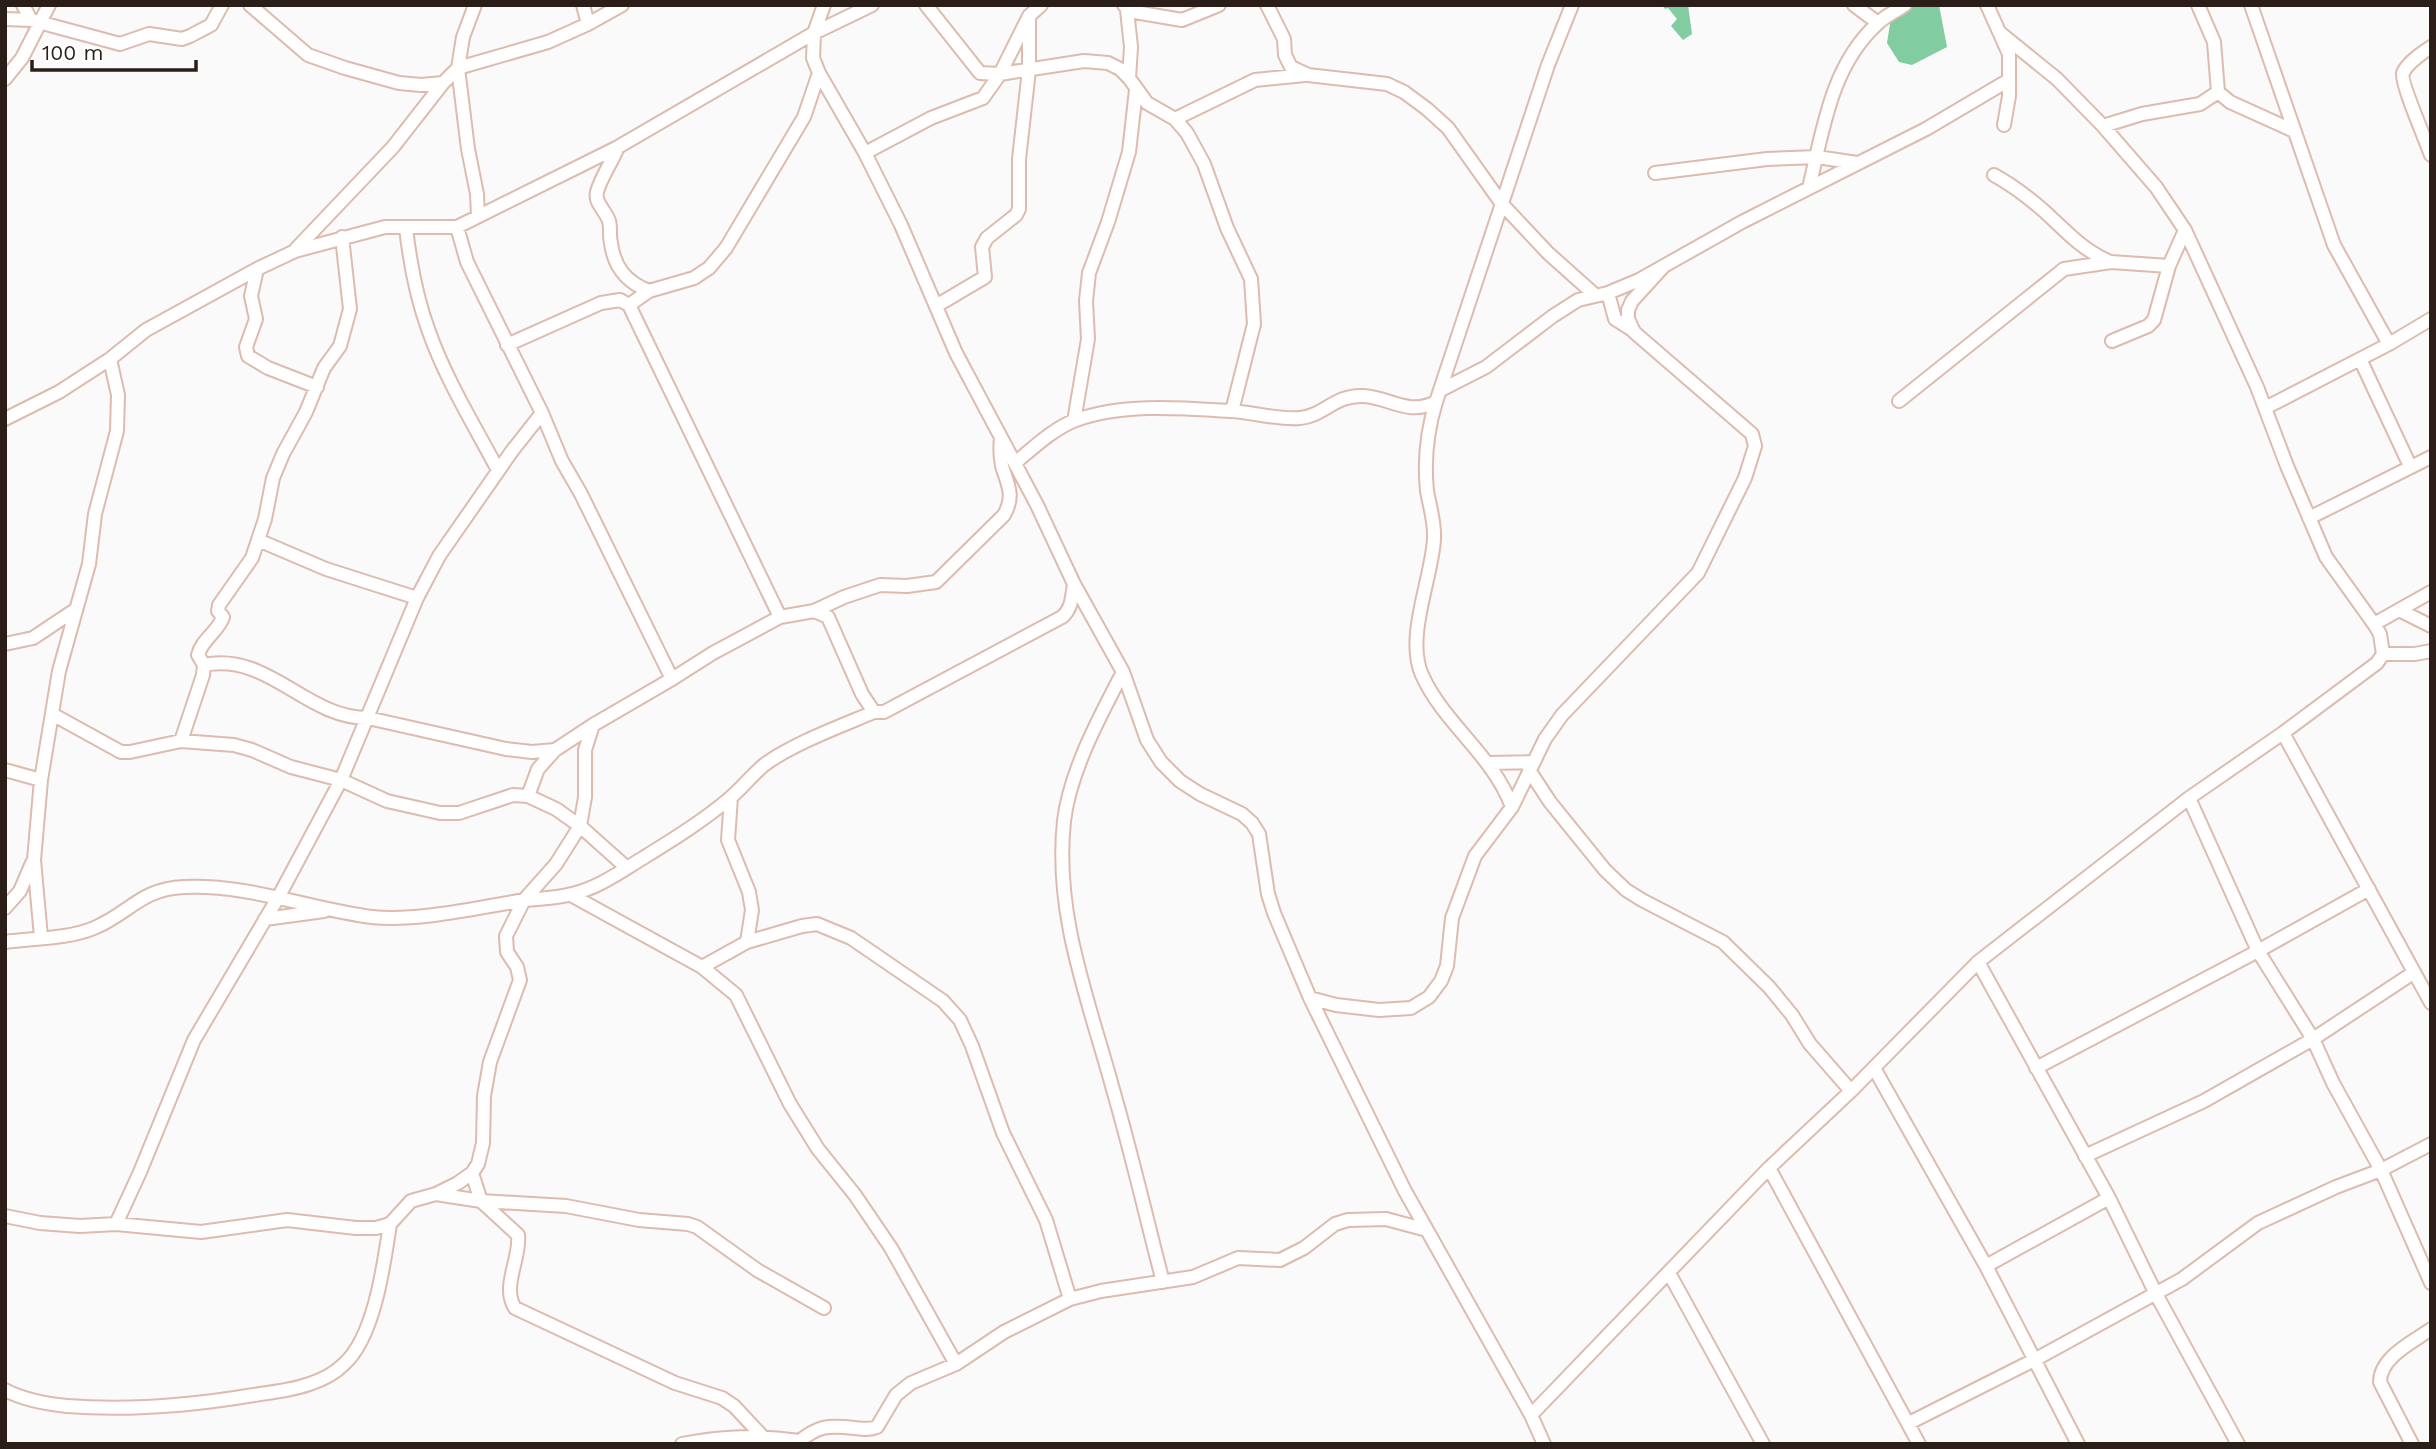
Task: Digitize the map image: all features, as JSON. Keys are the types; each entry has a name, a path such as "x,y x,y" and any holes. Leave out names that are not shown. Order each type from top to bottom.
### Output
{"street":[{"path":"23,5 36,22"},
{"path":"5,79 22,58 36,22 49,5"},
{"path":"5,19 36,22 120,44 149,34 181,39 211,25 222,5"},
{"path":"250,5 308,55 399,83 443,83"},
{"path":"475,5 463,37 458,68 478,216"},
{"path":"583,5 588,24"},
{"path":"295,251 393,146 458,68 548,41 588,24 622,5"},
{"path":"5,419 59,392 110,359 146,330 257,269 295,251 385,227 457,227 618,147 814,33 872,5"},
{"path":"926,5 980,73 1000,74 1084,61 1100,61 1114,65 1147,103 1175,119 1188,133 1204,164 1227,228 1251,279 1254,324 1232,411"},
{"path":"864,153 930,118 983,98 1000,74 1029,16 1041,5"},
{"path":"1074,421 1088,339 1086,301 1089,273 1129,152 1133,84 1125,8 1164,19 1182,20 1219,5"},
{"path":"1266,5 1284,39 1285,55 1291,67 1308,75"},
{"path":"1512,807 1505,788 1488,763 1433,696 1420,672 1418,631 1434,540 1426,465 1428,427 1548,65 1572,5"},
{"path":"1854,5 1875,22"},
{"path":"1872,5 1875,22"},
{"path":"1809,188 1835,86 1850,57 1875,22 1905,5"},
{"path":"1987,5 2009,54 2009,96 2004,125"},
{"path":"2198,5 2214,42 2218,92 2230,102 2294,131"},
{"path":"2251,5 2334,245 2389,344"},
{"path":"823,6 814,33 813,58 819,73 901,225 956,354 1001,437 1074,584 1123,673 1147,740 1161,762 1180,781 1242,814 1252,822 1259,834 1273,913 1310,998 1405,1191 1531,1415 1544,1444"},
{"path":"936,306 985,277 982,247 987,238 1016,215 1019,209 1019,159 1029,70 1029,16"},
{"path":"1531,1415 1769,1168 1851,1091 1978,962 2189,798 2377,663 2383,654 2380,634 2326,556 2228,320 2185,230 2156,187 2103,126 2057,79 1999,32"},
{"path":"2431,47 2408,66 2402,76 2431,155"},
{"path":"1273,77 1285,55"},
{"path":"628,305 649,291 694,278 709,268 726,248 804,117 819,73"},
{"path":"1175,119 1255,80 1273,77 1308,75 1387,84 1404,92 1448,128 1502,204 1548,253 1601,294 1615,319 1742,424 1752,434 1755,446 1730,512 1698,573 1562,715 1531,766 1512,807 1475,856 1452,918 1447,966 1441,981 1429,997 1411,1008 1390,1010 1363,1010 1310,998"},
{"path":"1014,463 1074,421 1107,412 1144,409 1232,411 1296,419 1311,417 1333,402 1365,396 1417,409 1486,367 1578,300 1639,280 1742,222 1926,129 2009,80"},
{"path":"2103,126 2142,114 2200,104 2218,92"},
{"path":"618,147 597,192 597,202 608,217 616,264 629,281 649,291"},
{"path":"1655,173 1767,159 1817,157 1857,163"},
{"path":"1994,175 2035,203 2090,253 2111,262"},
{"path":"457,227 467,262 542,413 562,461 581,494 672,680"},
{"path":"406,228 416,291 429,332 460,399 498,470"},
{"path":"2112,341 2148,326 2154,320 2169,265 2185,230"},
{"path":"181,741 200,689 204,665 198,655 200,647 220,625 223,617 218,611 219,606 247,566 258,540 273,478 324,368 340,346 350,309 342,237"},
{"path":"1899,401 2064,269 2111,262 2169,265"},
{"path":"1634,332 1628,319 1628,310 1632,301 1662,267"},
{"path":"257,269 251,296 256,319 246,347 248,356 268,368 317,387"},
{"path":"507,345 601,303 620,300 628,305 780,617"},
{"path":"2264,408 2389,344 2431,319"},
{"path":"41,937 34,860 41,780 59,670 89,564 100,493 117,431 118,395 110,359"},
{"path":"2360,359 2410,466"},
{"path":"116,1224 194,1040 279,896 341,780 417,598 454,533 542,413"},
{"path":"528,796 538,769 555,750 593,724 672,680 713,653 780,617 814,611 844,597 880,586 936,582 1004,515 1009,505 1009,488 1000,453 1001,437"},
{"path":"2309,518 2431,457"},
{"path":"258,540 326,569 417,598"},
{"path":"5,942 92,929 140,898 160,889 208,886 279,896 329,910 376,917 421,915 571,895 600,884 679,836 731,797 782,753 874,712 895,708 1062,617 1071,604 1074,584"},
{"path":"2374,624 2431,592"},
{"path":"5,644 33,638 75,610"},
{"path":"2399,610 2431,626"},
{"path":"814,611 828,617 862,694 874,712"},
{"path":"2383,654 2431,651"},
{"path":"204,665 219,662 247,666 326,709 356,718 368,718 506,749 533,752 555,750"},
{"path":"1123,673 1104,708 1071,788 1062,861 1067,926 1163,1282"},
{"path":"52,714 121,752 181,741 234,745 291,767 341,780 387,801 440,813 459,813 513,795 528,796 580,826 627,868"},
{"path":"5,1216 40,1223 116,1224 201,1232 287,1220 376,1228 390,1224 411,1201 436,1194 472,1173 482,1154 484,1096 490,1062 520,980 505,942 524,900 556,864 580,826 585,797 585,750 593,724"},
{"path":"2283,733 2431,1003"},
{"path":"1488,763 1531,766"},
{"path":"1531,766 1550,802 1605,870 1626,890 1723,942 1769,987 1792,1015 1810,1044 1851,1091"},
{"path":"5,770 41,780"},
{"path":"731,797 728,840 750,892 752,910 747,942"},
{"path":"2189,798 2258,951 2313,1039 2333,1083 2381,1171 2431,1283"},
{"path":"5,908 20,891 34,860"},
{"path":"5,887 20,891"},
{"path":"2036,1068 2369,889"},
{"path":"571,895 702,967 736,995 790,1104 818,1149 855,1195 891,1248 956,1364"},
{"path":"265,919 329,910"},
{"path":"702,967 747,942 817,924 851,937 943,1001 960,1020 972,1046 1003,1133 1046,1220 1070,1299"},
{"path":"1978,962 2109,1198 2156,1294 2238,1444"},
{"path":"2085,1156 2204,1101 2313,1039 2413,973"},
{"path":"1874,1068 1986,1266 2078,1444"},
{"path":"1909,1423 2156,1294 2182,1279 2258,1223 2336,1186 2381,1171 2431,1144"},
{"path":"1769,1168 1919,1444"},
{"path":"472,1173 481,1201 518,1235 519,1248 510,1295 515,1308 675,1383 722,1398 734,1406 762,1436"},
{"path":"436,1194 481,1201 566,1206 639,1220 688,1224 757,1270 824,1308"},
{"path":"1986,1266 2109,1198"},
{"path":"682,1444 711,1438 762,1436 798,1443 824,1426 867,1429 877,1427 896,1395 903,1389 923,1377 956,1364 1004,1332 1070,1299 1193,1277 1238,1258 1280,1260 1291,1256 1335,1224 1348,1220 1386,1219 1427,1230"},
{"path":"5,1390 35,1401 66,1406 102,1407 226,1399 310,1384 332,1374 346,1363 357,1348 380,1286 390,1224"},
{"path":"1669,1273 1763,1444"},
{"path":"2412,1444 2380,1382 2380,1376 2391,1357 2431,1329"}],"green space":[{"path":"1662,5 1688,5 1692,34 1683,40 1671,26 1677,19"},
{"path":"1912,5 1939,5 1947,47 1912,65 1899,62 1887,43 1891,18"}]}
